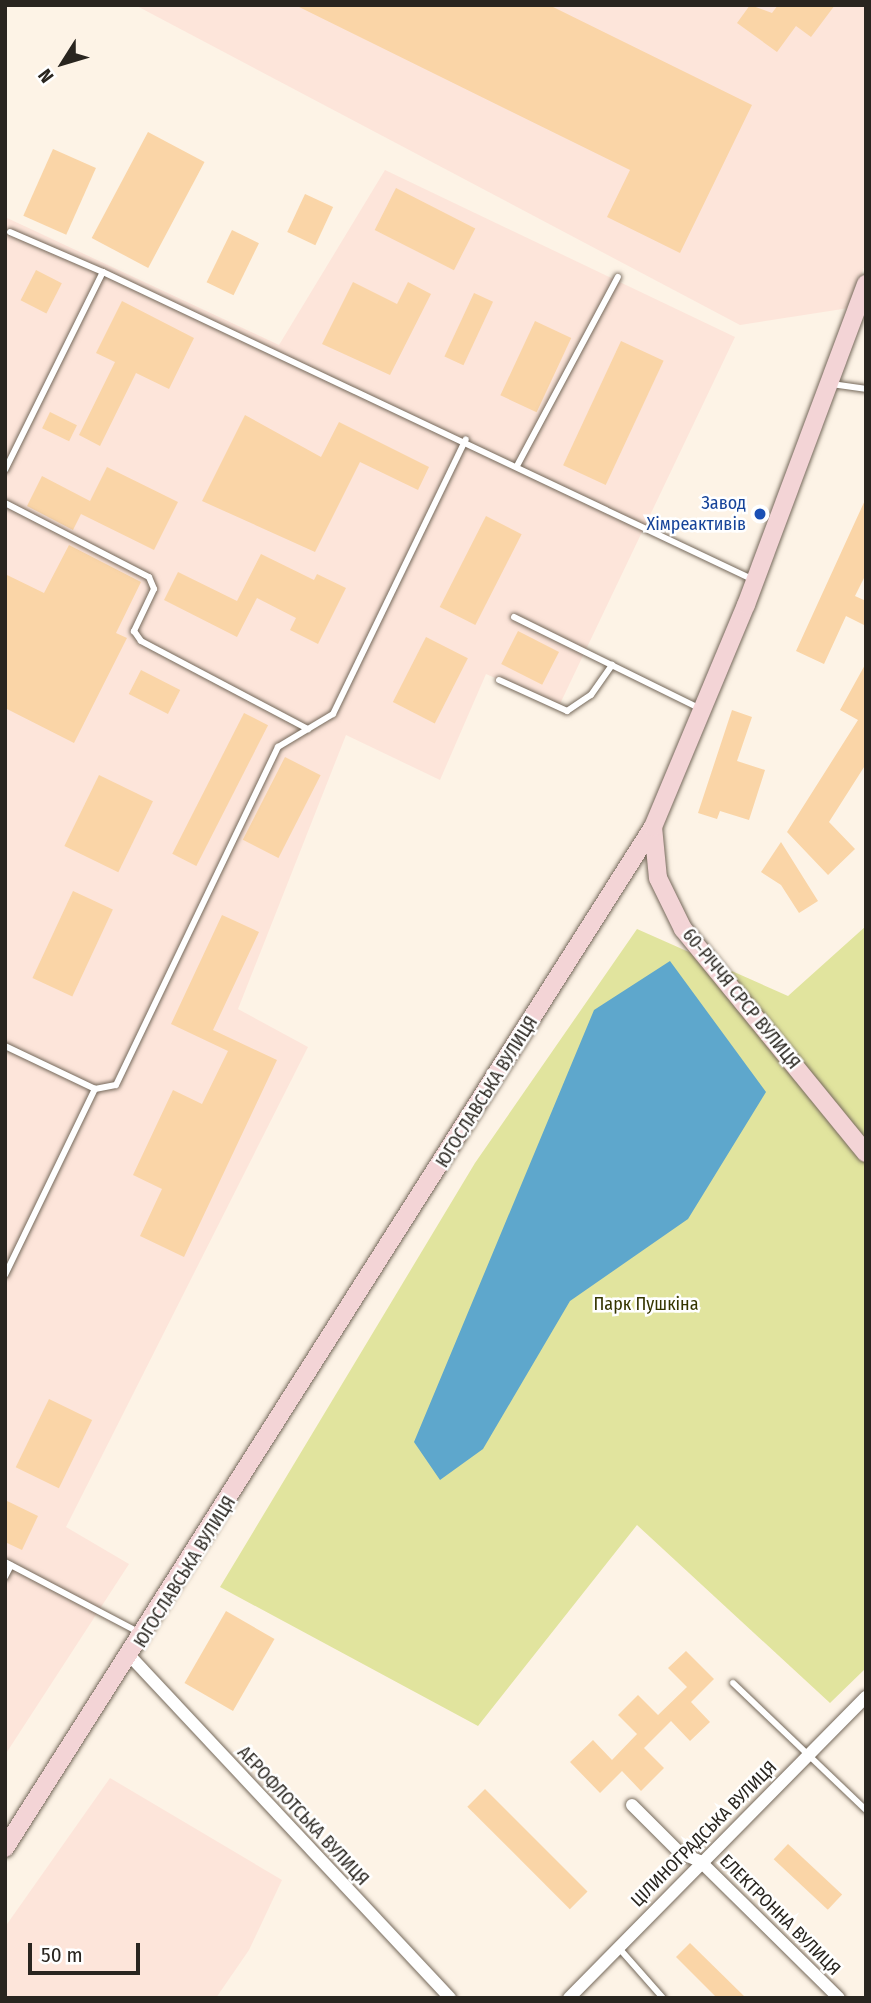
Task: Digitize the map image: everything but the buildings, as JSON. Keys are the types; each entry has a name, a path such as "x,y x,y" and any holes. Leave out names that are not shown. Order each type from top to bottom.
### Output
{"street":[{"name":"ЮГОСЛАВСЬКА ВУЛИЦЯ","path":"5,1848 131,1657 653,827 755,581 829,384 861,311 866,284"},
{"name":"60-РІЧЧЯ СРСР ВУЛИЦЯ","path":"653,827 658,878 684,929 866,1153"},
{"name":"АЕРОФЛОТСЬКА ВУЛИЦЯ","path":"131,1657 450,1998"},
{"name":"ЦІЛИНОГРАДСЬКА ВУЛИЦЯ","path":"569,1998 700,1861 866,1698"},
{"name":"ЕЛЕКТРОННА ВУЛИЦЯ","path":"632,1805 680,1853 700,1861 839,1998"}],"lane":[{"path":"10,232 466,439 755,581"},
{"path":"5,470 103,272"},
{"path":"518,464 618,277"},
{"path":"829,384 866,389"},
{"path":"5,1046 94,1089 116,1085 278,747 333,714 466,439"},
{"path":"5,503 149,577 154,589 134,631 141,641 308,729"},
{"path":"514,617 703,709"},
{"path":"499,680 567,711 591,695 612,665"},
{"path":"5,1275 94,1089"},
{"path":"5,1577 8,1563 144,1636"},
{"path":"733,1683 810,1753 866,1810"},
{"path":"617,1946 663,1998"}],"shaded area":[{"path":"135,5 866,5 866,262 849,308 740,325"},
{"path":"385,170 735,337 559,706 486,674 440,780 346,735 238,1009 308,1047 66,1527 129,1564 5,1755 5,217 279,345"},
{"path":"110,1778 282,1880 249,1950 216,1998 5,1998 5,1927"}],"green space":[{"name":"Парк Пушкіна","path":"866,926 866,1668 830,1703 637,1525 478,1726 220,1587 475,1163 637,929 788,996"}],"water":[{"path":"670,961 766,1092 688,1219 570,1301 483,1449 440,1480 414,1442 594,1010"}],"place":[{"name":"Завод Хімреактивів","path":"760,514"}]}
